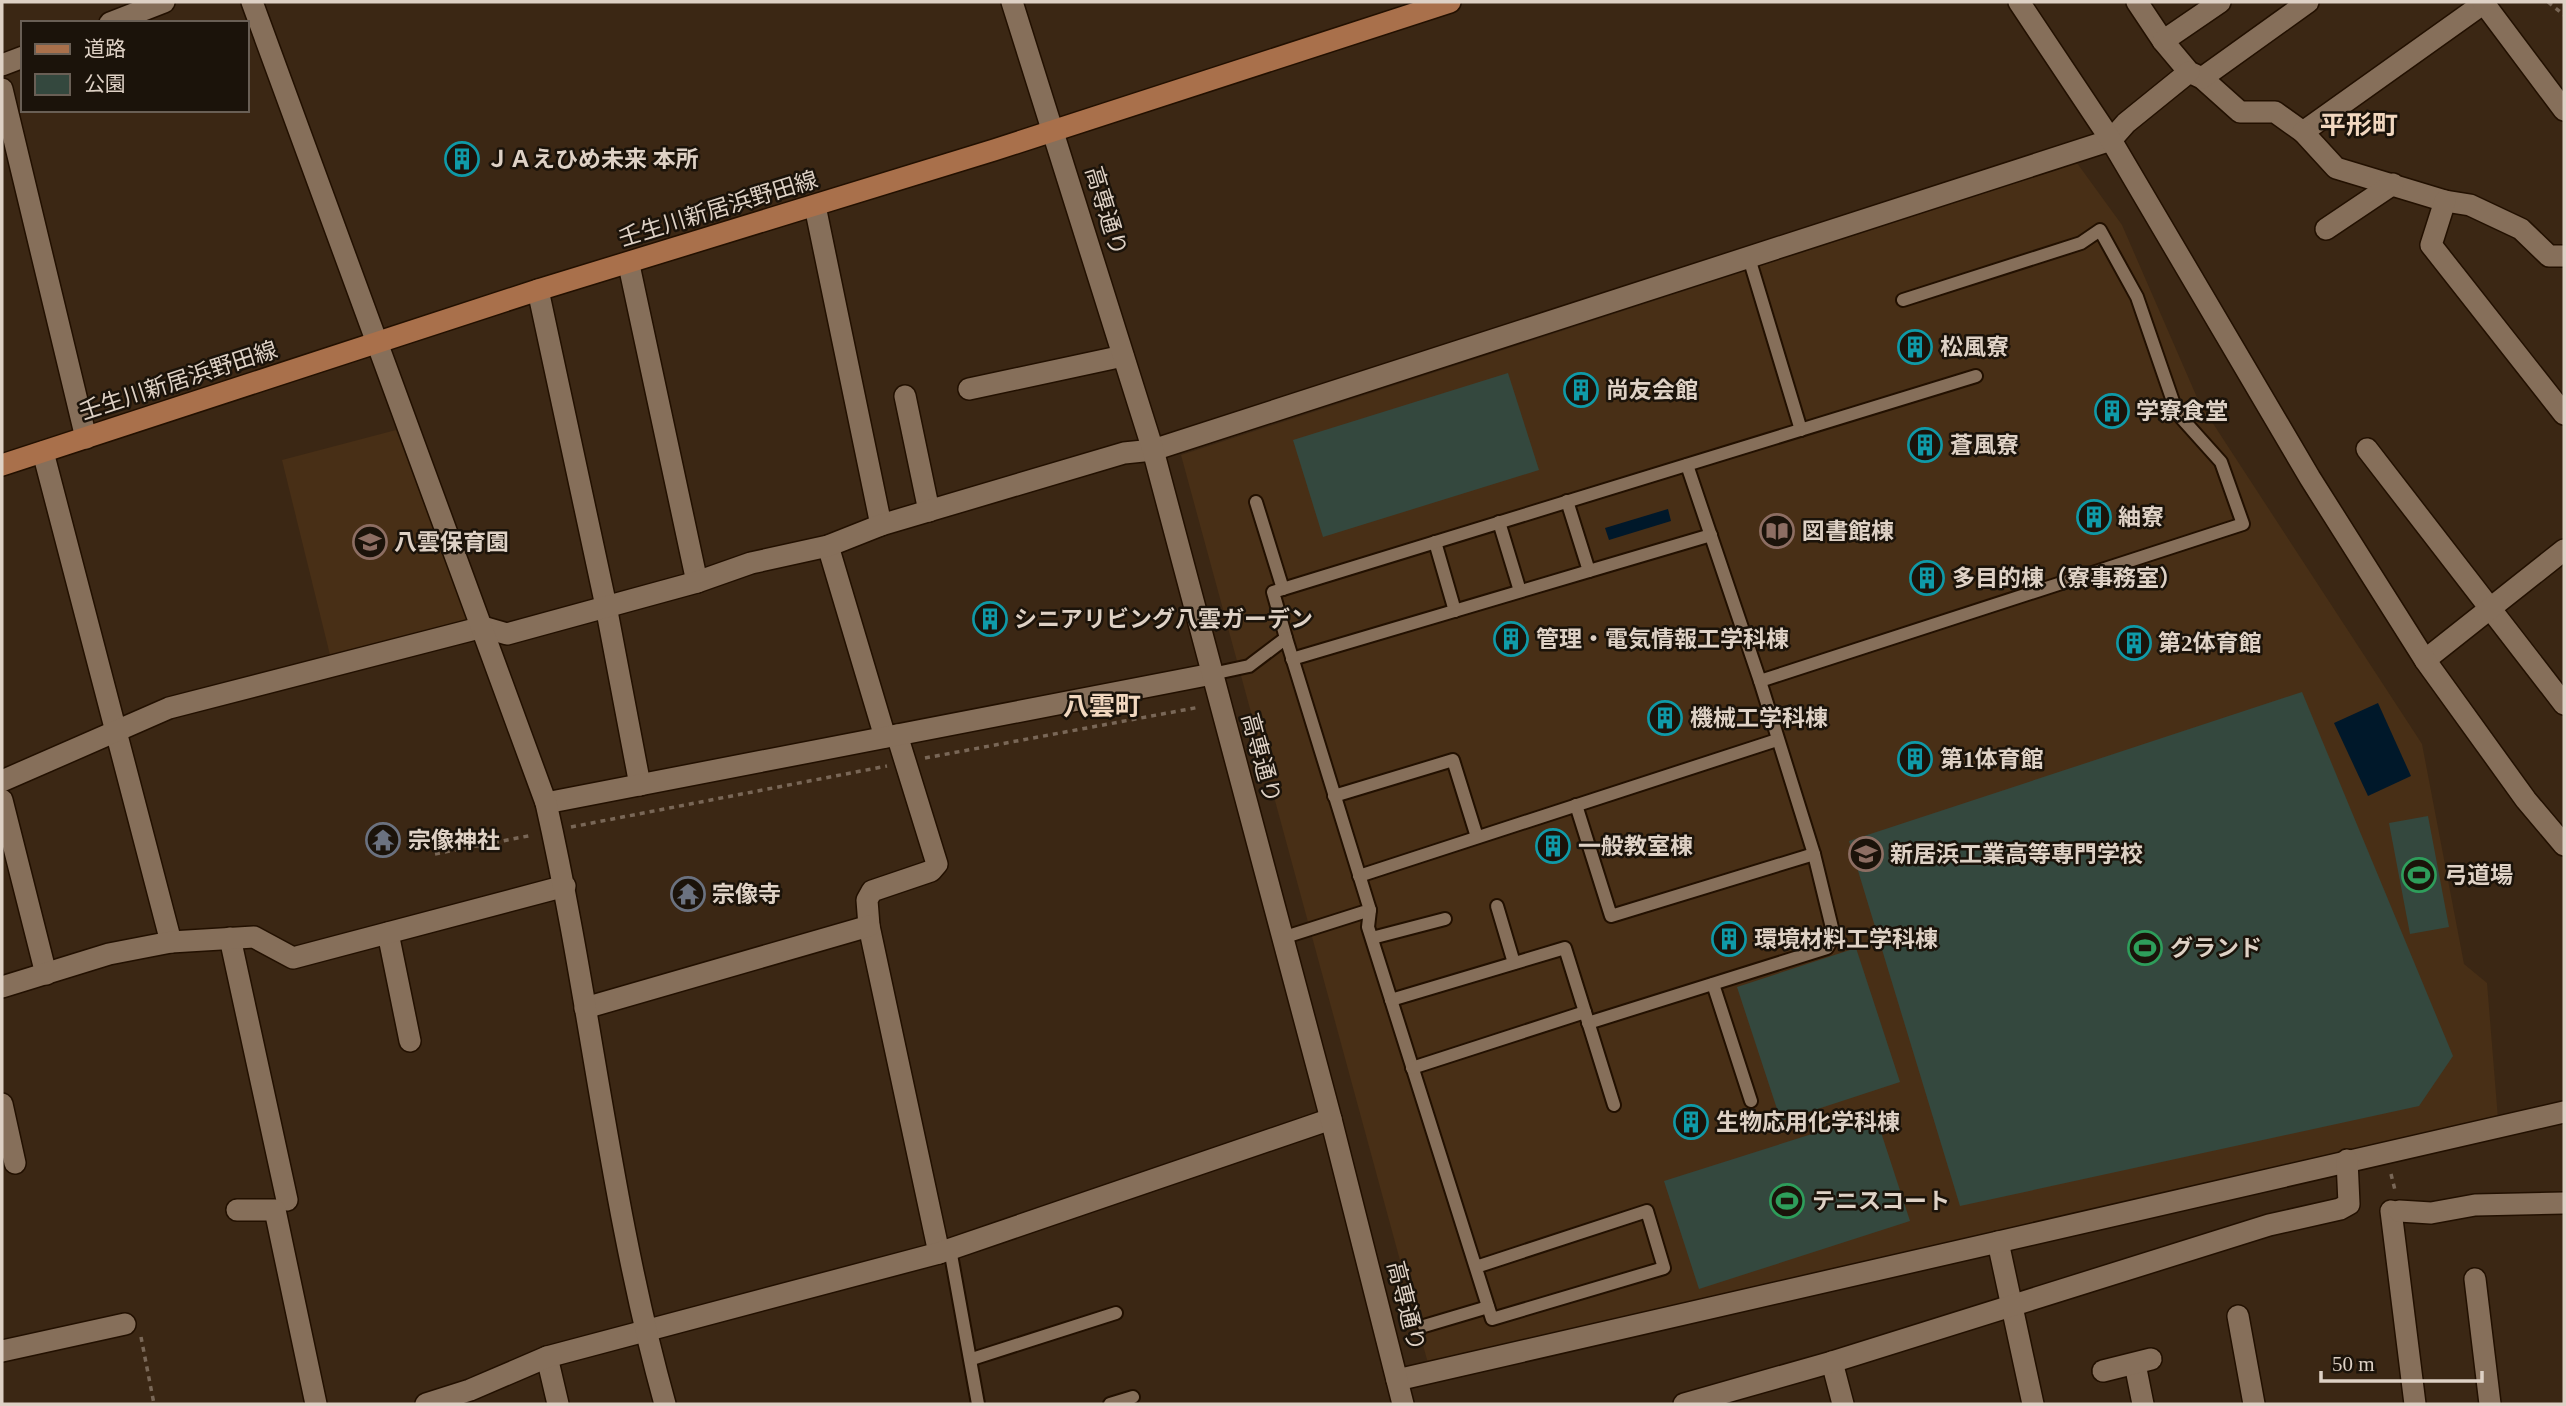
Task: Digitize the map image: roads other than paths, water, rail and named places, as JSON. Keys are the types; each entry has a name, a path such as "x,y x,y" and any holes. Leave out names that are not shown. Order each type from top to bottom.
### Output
{"main road":[{"name":"壬生川新居浜野田線","path":"2,466 379,345 538,290 815,206 1450,2"}],"street":[{"path":"115,21 164,2"},
{"path":"252,2 546,803 565,886 644,1331 665,1404"},
{"name":"高専通り","path":"1012,2 1153,450 1331,1119 1403,1404"},
{"path":"2019,2 2111,140 2310,478 2425,660 2526,800 2564,845"},
{"path":"2137,2 2163,41 2195,75 2240,112 2275,112 2303,132 2336,168 2445,201 2470,205 2521,229 2549,256 2564,256"},
{"path":"2163,41 2220,2"},
{"path":"2,781 169,708 483,626 506,634 697,582 751,563 828,546 881,525 1124,453 1153,450 2111,140 2126,124 2195,75 2308,2"},
{"path":"2303,132 2484,3 2564,110"},
{"path":"2,65 21,58"},
{"path":"2,89 86,438"},
{"path":"2326,229 2393,184"},
{"path":"2445,201 2431,245 2564,414"},
{"path":"815,206 881,525"},
{"path":"629,264 697,582"},
{"path":"538,290 606,606 640,785"},
{"path":"969,389 1123,356"},
{"path":"905,396 929,511"},
{"path":"2367,449 2564,704"},
{"path":"43,452 171,942"},
{"path":"828,546 937,864 931,871 872,891 867,900 869,926 944,1251"},
{"path":"2425,660 2564,551"},
{"path":"546,803 1212,674"},
{"path":"2,800 46,974"},
{"path":"2,987 109,954 171,942 254,937 293,958 565,886"},
{"path":"586,1008 869,926"},
{"path":"388,933 410,1041"},
{"path":"230,938 287,1200"},
{"path":"2,1104 15,1163"},
{"path":"1397,1380 2564,1112"},
{"path":"426,1404 470,1390 547,1357 944,1251 1331,1119"},
{"path":"1684,1404 1832,1362 2269,1225 2340,1209 2349,1204 2347,1160"},
{"path":"2414,1404 2395,1211 2431,1213 2475,1205 2564,1203"},
{"path":"237,1210 275,1210 316,1404"},
{"path":"1998,1242 2033,1404"},
{"path":"2475,1279 2490,1404"},
{"path":"2238,1316 2254,1404"},
{"path":"2,1351 125,1324"},
{"path":"547,1357 558,1404"},
{"path":"1832,1362 1843,1404"},
{"path":"2104,1371 2143,1362 2143,1404"}],"lane":[{"path":"1760,681 2243,524 2221,462 2177,413 2153,350 2137,297 2100,230 2081,243 1903,300"},
{"path":"1749,258 1801,430"},
{"path":"1476,1267 1647,1211 1664,1269 1492,1320 1368,927 1370,910 1273,592 1976,376"},
{"path":"1412,1068 1586,1017 1713,984 1827,948 1834,936 1814,854 1760,681 1687,465"},
{"path":"1567,501 1589,571"},
{"path":"1256,502 1283,589"},
{"path":"1500,522 1520,591"},
{"path":"1292,659 1712,535"},
{"path":"1435,542 1455,611"},
{"path":"1212,674 1249,666 1286,638"},
{"path":"1359,876 1777,740"},
{"path":"1334,796 1452,760 1477,837"},
{"path":"1576,805 1611,916 1814,854"},
{"path":"1497,906 1514,963"},
{"path":"1282,938 1370,910"},
{"path":"1372,938 1445,919"},
{"path":"1391,1000 1565,948 1614,1105"},
{"path":"1713,984 1751,1101"},
{"path":"944,1251 972,1359 978,1404"},
{"path":"1424,1326 1488,1307"},
{"path":"972,1359 1116,1313"},
{"path":"1110,1404 1133,1397"}],"water":[{"path":"1668,509 1671,521 1609,540 1605,528"},
{"path":"2378,703 2411,776 2368,796 2334,723"}],"place":[{"name":"ＪＡえひめ未来 本所","path":"462,159"},
{"name":"松風寮","path":"1915,347"},
{"name":"尚友会館","path":"1581,390"},
{"name":"学寮食堂","path":"2112,411"},
{"name":"蒼風寮","path":"1925,445"},
{"name":"紬寮","path":"2094,517"},
{"name":"図書館棟","path":"1777,531"},
{"name":"八雲保育園","path":"370,542"},
{"name":"多目的棟（寮事務室）","path":"1927,578"},
{"name":"シニアリビング八雲ガーデン","path":"990,619"},
{"name":"管理・電気情報工学科棟","path":"1511,639"},
{"name":"第2体育館","path":"2134,643"},
{"name":"機械工学科棟","path":"1665,718"},
{"name":"第1体育館","path":"1915,759"},
{"name":"宗像神社","path":"383,840"},
{"name":"一般教室棟","path":"1553,846"},
{"name":"新居浜工業高等専門学校","path":"1866,854"},
{"name":"弓道場","path":"2419,875"},
{"name":"宗像寺","path":"688,894"},
{"name":"環境材料工学科棟","path":"1729,939"},
{"name":"グランド","path":"2145,948"},
{"name":"生物応用化学科棟","path":"1691,1122"},
{"name":"テニスコート","path":"1787,1201"}],"district":[{"name":"平形町","path":"2359,125"},
{"name":"八雲町","path":"1102,706"}]}
